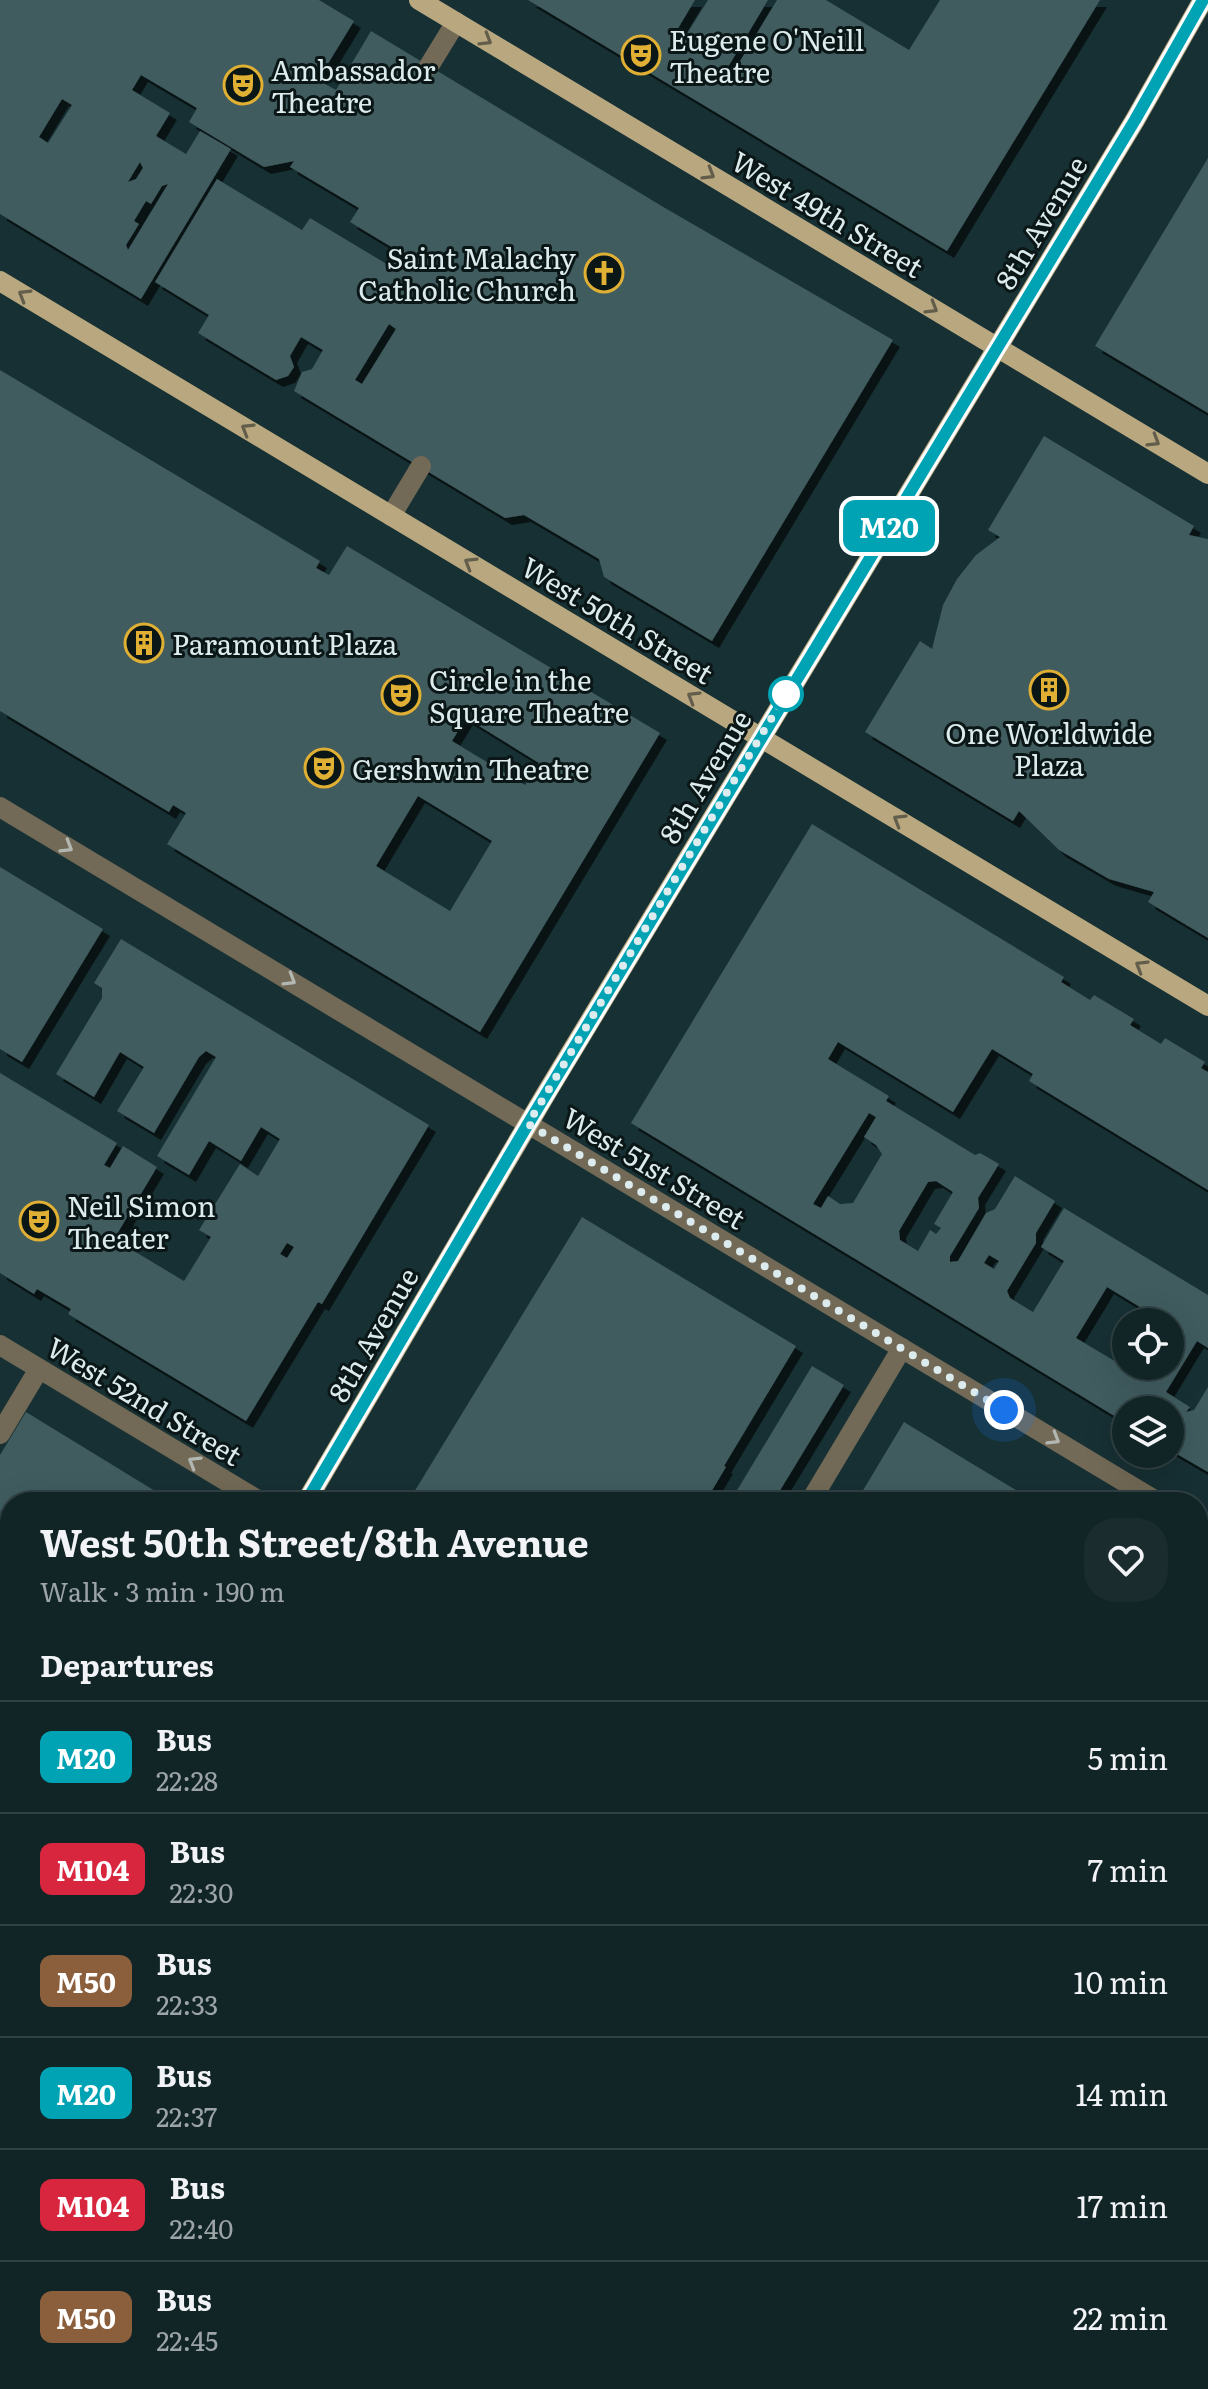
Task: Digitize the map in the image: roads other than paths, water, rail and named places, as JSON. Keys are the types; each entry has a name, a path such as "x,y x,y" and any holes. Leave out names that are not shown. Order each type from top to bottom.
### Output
{"main road":[{"name":"West 49th Street","path":"419,0 1208,474"},
{"name":"8th Avenue","path":"312,1492 760,737 1135,120 1203,0"},
{"name":"West 50th Street","path":"0,281 1208,1006"}],"street":[{"path":"429,66 456,22"},
{"path":"391,516 421,466"},
{"name":"West 51st Street","path":"0,807 1141,1492"},
{"name":"West 52nd Street","path":"0,1345 244,1492"},
{"path":"816,1492 902,1348"},
{"path":"0,1434 39,1369"}],"place":[{"name":"Eugene O'Neill Theatre","path":"641,55"},
{"name":"Ambassador Theatre","path":"243,85"},
{"name":"Saint Malachy Catholic Church","path":"604,273"},
{"name":"Paramount Plaza","path":"144,643"},
{"name":"One Worldwide Plaza","path":"1049,690"},
{"name":"Circle in the Square Theatre","path":"401,695"},
{"name":"Gershwin Theatre","path":"324,768"},
{"name":"Neil Simon Theater","path":"39,1221"}]}
